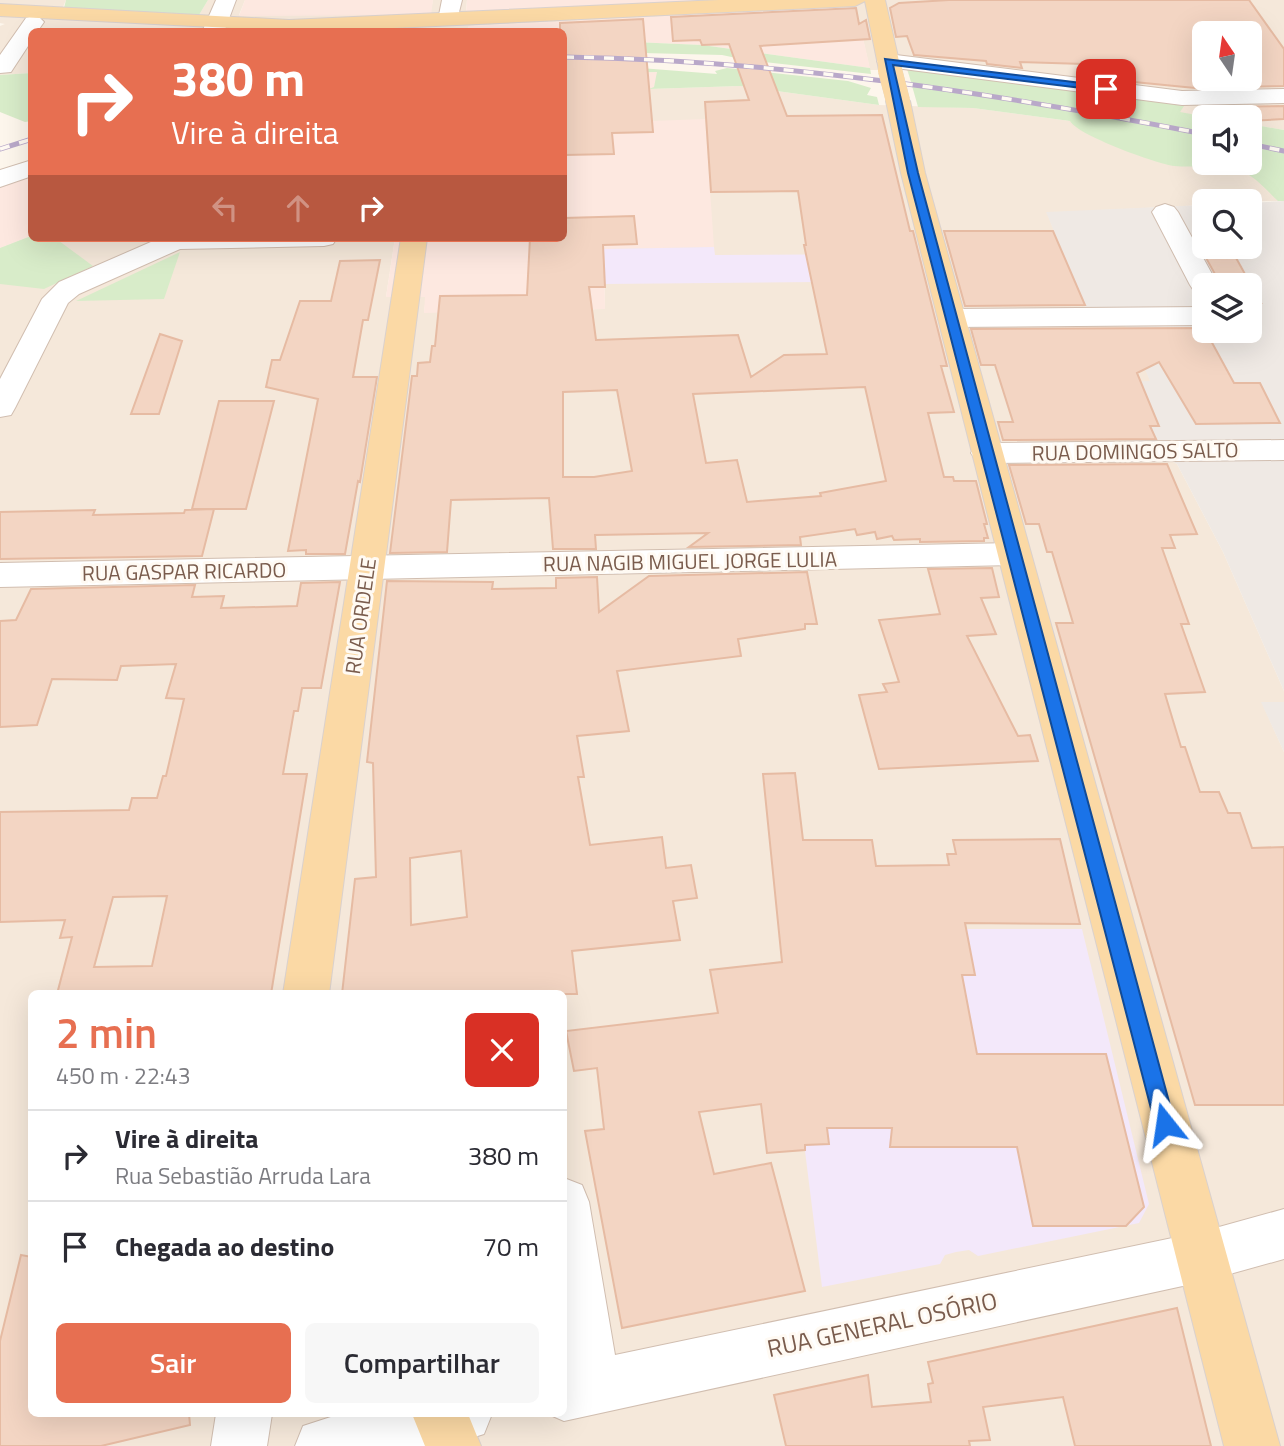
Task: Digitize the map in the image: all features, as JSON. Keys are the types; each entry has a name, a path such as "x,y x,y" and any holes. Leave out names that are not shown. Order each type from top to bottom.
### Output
{"main road":[{"path":"301,28 449,17 855,0"},
{"path":"875,0 913,173 1252,1446"},
{"path":"0,10 36,19"},
{"path":"0,20 36,19 213,28"},
{"name":"RUA ORDELE","path":"307,990 413,242"}],"street":[{"path":"213,28 226,0"},
{"path":"11,72 28,36"},
{"path":"889,66 1182,98 1284,96"},
{"path":"0,179 28,168"},
{"path":"1165,212 1198,273"},
{"path":"0,408 50,307 69,289 158,247 176,242"},
{"path":"952,318 1192,316"},
{"name":"RUA DOMINGOS SALTO","path":"987,453 1284,450"},
{"name":"RUA NAGIB MIGUEL JORGE LULIA","path":"367,568 1013,554"},
{"name":"RUA GASPAR RICARDO","path":"0,575 367,568"},
{"name":"RUA GENERAL OSÓRIO","path":"578,1390 1201,1257 1284,1234"},
{"path":"567,1242 578,1390"},
{"path":"239,1446 244,1417"},
{"path":"323,1446 450,1423"}],"shaded area":[{"path":"0,0 66,0 63,7 199,15 208,0 245,0 239,15 430,15 433,0 467,0 466,11 743,0 949,0 899,3 895,6 1028,0 1284,0 1284,130 1262,126 1262,105 1192,105 1192,115 909,75 907,70 870,70 856,8 468,28 28,28 28,73 0,75 0,26 5,24 0,23"},
{"path":"245,0 433,0 431,15 239,16"},
{"path":"467,0 743,0 470,13 466,12"},
{"path":"856,8 870,68 702,45 567,42 567,28 468,28"},
{"path":"658,72 654,87 649,90 652,121 705,119 714,247 604,249 605,309 424,313 425,297 386,297 394,242 567,242 567,74"},
{"path":"740,86 879,105 973,108 1070,121 1192,159 1192,175 1255,175 1284,201 1262,201 1262,189 1192,189 1192,206 1047,213 1086,308 1127,327 1151,382 1110,383 1134,442 1177,464 1223,552 1284,691 1284,702 1262,703 1284,752 1284,1446 0,1446 0,248 28,237 28,242 394,242 386,297 426,297 424,312 605,309 604,249 652,121 649,89"},
{"path":"28,162 28,237 0,248 0,173"},
{"path":"1284,201 1284,691 1223,552 1177,464 1134,442 1110,382 1150,381 1127,327 1086,308 1046,212 1192,206 1192,259 1262,259 1262,202"},
{"path":"714,247 715,255 915,254 922,281 605,284 604,249"},
{"path":"1261,702 1284,702 1284,752"},
{"path":"954,929 1082,929 1149,1204 1139,1223 978,1256 969,1250 956,1252 945,1255 940,1264 822,1287 798,1095"}],"green space":[{"path":"66,0 208,0 199,15 64,8"},
{"path":"567,42 702,45 870,68 871,74 722,55 567,51"},
{"path":"567,62 717,74 715,71 727,68 848,81 871,88 867,95 877,97 879,105 740,86 649,89 654,87 657,72 567,74"},
{"path":"907,68 1186,103 1180,112 1192,114 1192,166 1174,166 1135,155 1087,134 1070,121 973,108 918,107"},
{"path":"28,73 28,122 0,112 0,75"},
{"path":"1262,126 1284,130 1284,201 1278,201 1248,175 1262,175"},
{"path":"28,237 28,242 60,242 93,266 44,289 0,284 0,248"},
{"path":"180,252 164,299 76,301"}],"building":[{"path":"949,0 1249,0 1284,49 1284,86 1262,86 1262,21 1192,21 1192,88 1114,80 1113,76 1089,76 1084,64 1020,62 1022,68 987,64 986,61 914,55 907,36 896,37 890,8 899,3"},
{"path":"856,8 859,24 866,20 870,39 760,46 787,116 882,115 947,366 941,366 954,412 928,413 944,477 953,477 954,481 976,481 987,524 984,524 988,538 984,538 984,541 920,542 920,539 894,540 892,536 877,539 875,532 857,535 855,529 800,537 801,545 689,547 708,533 595,535 596,549 553,549 549,498 451,500 447,552 390,553 412,376 417,376 418,363 430,362 432,346 435,346 440,296 527,295 530,242 567,242 567,218 634,216 637,244 603,245 605,287 589,287 596,340 738,335 751,377 784,355 827,354 804,245 798,191 711,192 705,102 749,100 729,44 702,45 700,40 673,41 671,17","holes":["865,387 886,481 820,493 821,496 747,502 737,460 706,463 693,394","617,390 632,471 594,477 563,477 563,392"]},
{"path":"643,19 653,132 612,133 614,154 567,155 567,28 560,28 560,23"},
{"path":"1262,106 1284,106 1284,119 1262,120"},
{"path":"944,231 1053,231 1085,305 965,306"},
{"path":"1207,259 1237,259 1244,273 1214,273"},
{"path":"380,260 368,320 363,320 353,377 377,377 345,554 288,551 318,399 266,387 272,360 280,360 300,301 331,301 340,261"},
{"path":"1192,328 1192,343 1212,343 1234,383 1260,383 1280,423 1196,424 1159,362 1137,373 1159,426 1150,426 1156,439 1003,440 998,422 1013,422 995,365 981,365 971,329"},
{"path":"160,334 182,341 159,414 131,414"},
{"path":"219,401 274,401 246,509 192,509"},
{"path":"1167,464 1197,534 1170,535 1175,548 1162,548 1189,624 1181,624 1205,692 1165,694 1181,747 1185,747 1200,792 1219,792 1228,813 1240,813 1252,848 1284,847 1284,1105 1195,1105 1056,623 1073,623 1052,552 1047,552 1039,524 1026,524 1009,465"},
{"path":"214,509 202,556 0,559 0,512 95,510 93,515 184,513 185,510"},
{"path":"992,568 999,597 981,598 996,634 967,636 1018,736 1030,735 1038,761 879,769 859,695 887,692 883,684 899,682 879,620 940,614 928,569"},
{"path":"807,572 817,624 805,624 805,629 738,639 741,656 617,671 629,731 577,736 584,777 578,777 590,845 662,837 666,868 691,865 697,898 673,901 680,940 572,951 577,994 567,994 567,990 342,990 355,879 376,877 373,763 367,762 387,581 493,582 492,589 556,588 556,578 597,577 599,612 649,576","holes":["461,851 467,917 411,925 410,858"]},
{"path":"340,582 321,688 302,688 298,711 294,711 283,774 307,774 272,990 58,990 72,937 60,938 65,920 0,922 0,812 129,810 132,798 157,798 163,776 166,776 184,699 166,698 176,664 121,666 117,680 52,679 37,725 0,727 0,621 16,620 31,589 195,585 192,597 224,596 221,608 297,606 301,583","holes":["167,896 152,966 94,967 113,897"]},
{"path":"795,773 803,840 872,840 876,866 949,865 947,854 956,854 953,840 1060,839 1080,924 965,923 975,975 962,975 977,1054 1106,1054 1144,1207 1126,1226 1033,1226 1017,1147 890,1147 892,1128 827,1128 829,1144 805,1145 805,1150 767,1153 761,1104 699,1112 714,1174 771,1163 805,1291 622,1328 585,1131 604,1129 597,1068 574,1071 567,1031 718,1013 710,970 782,962 763,774"},
{"path":"21,1255 28,1256 28,1417 189,1417 190,1425 101,1446 0,1446 0,1341"},
{"path":"1177,1308 1211,1446 1075,1446 1063,1397 983,1407 990,1440 969,1441 970,1446 786,1446 774,1395 868,1375 872,1407 931,1402 928,1384 933,1383 928,1362"}],"railway":[{"path":"567,57 725,65 886,81 1046,105 1192,132"},
{"path":"0,149 28,140"},
{"path":"1262,146 1284,151"}],"route":[{"path":"1106,89 888,61 913,173 1165,1124"}]}
